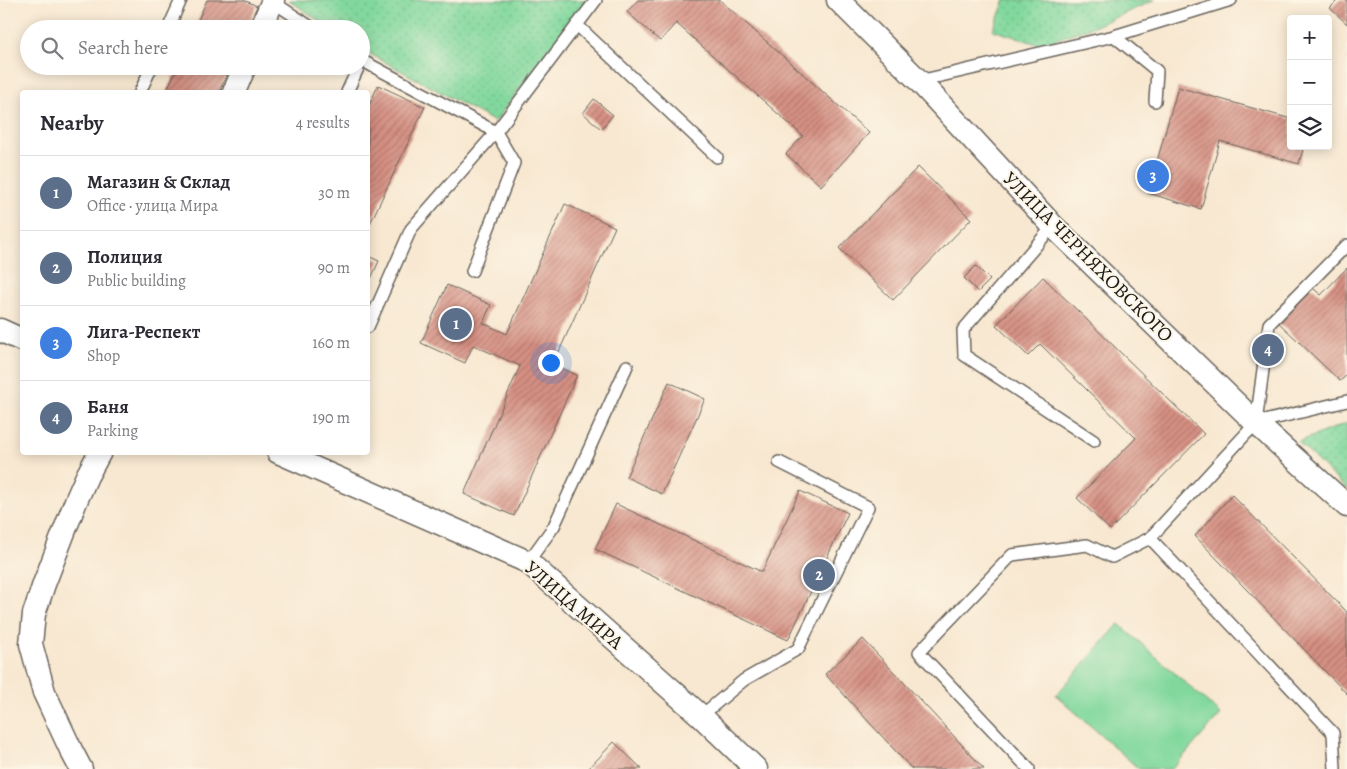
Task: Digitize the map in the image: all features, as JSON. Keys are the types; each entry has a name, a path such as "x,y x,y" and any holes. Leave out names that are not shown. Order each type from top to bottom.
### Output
{"street":[{"path":"264,20 272,0"},
{"name":"УЛИЦА ЧЕРНЯХОВСКОГО","path":"838,0 919,80 1053,226 1256,423 1347,506"},
{"path":"235,90 241,75"},
{"path":"0,330 20,339"},
{"path":"81,769 44,692 31,644 34,614 44,584 84,484 98,455"},
{"name":"УЛИЦА МИРА","path":"292,455 310,459 528,562 701,716 756,769"}],"lane":[{"path":"172,20 181,0"},
{"path":"272,0 301,20"},
{"path":"370,322 410,228 496,132 596,0"},
{"path":"919,80 1114,36 1231,0"},
{"path":"577,25 718,157"},
{"path":"1114,36 1157,71 1155,101"},
{"path":"370,65 496,132 514,162 472,271"},
{"path":"141,90 148,75"},
{"path":"348,90 355,75"},
{"path":"1053,226 963,330 964,355 1094,441"},
{"path":"1256,423 1269,324 1347,245"},
{"path":"528,562 554,526 627,366"},
{"path":"1029,769 919,652 1012,555 1087,544 1112,558 1150,538 1256,423 1347,401"},
{"path":"701,716 744,680 798,649 868,507 779,462"},
{"path":"1150,538 1333,733 1335,769"}],"green space":[{"path":"289,0 586,0 495,122 370,54 370,20 318,20"},
{"path":"1005,0 1155,0 1100,24 1040,45 993,30"},
{"path":"1347,423 1347,490 1298,442"},
{"path":"1119,624 1221,714 1172,769 1139,769 1056,695"}],"building":[{"path":"207,0 244,0 257,6 251,20 198,20"},
{"path":"638,0 720,0 869,133 821,186 786,154 803,136 676,23 660,41 627,12"},
{"path":"1338,0 1347,0 1347,24 1330,8"},
{"path":"174,75 227,75 220,90 167,90"},
{"path":"378,85 425,107 370,224 370,103"},
{"path":"1178,87 1287,118 1287,150 1303,150 1299,164 1220,141 1201,209 1148,193"},
{"path":"594,99 613,115 601,129 583,113"},
{"path":"918,167 971,219 893,300 839,248"},
{"path":"565,204 615,227 553,365 577,375 514,516 464,494 520,366 473,345 465,363 421,343 447,285 491,305 483,323 507,334"},
{"path":"370,257 379,261 370,281"},
{"path":"976,266 990,280 978,292 964,278"},
{"path":"1347,268 1347,375 1340,381 1277,321 1308,284 1321,295"},
{"path":"1043,277 1204,434 1110,530 1077,498 1136,438 1040,344 1028,356 996,325"},
{"path":"669,382 705,399 662,494 626,477"},
{"path":"800,491 848,513 788,640 595,549 616,504 762,572"},
{"path":"1232,495 1347,612 1347,694 1195,536"},
{"path":"863,639 984,769 912,769 825,674"},
{"path":"614,742 642,769 588,769"}],"place":[{"name":"Лига-Респект","path":"1153,176"},
{"name":"Магазин & Склад","path":"456,324"},
{"name":"Баня","path":"1268,350"},
{"name":"Полиция","path":"819,575"}]}
